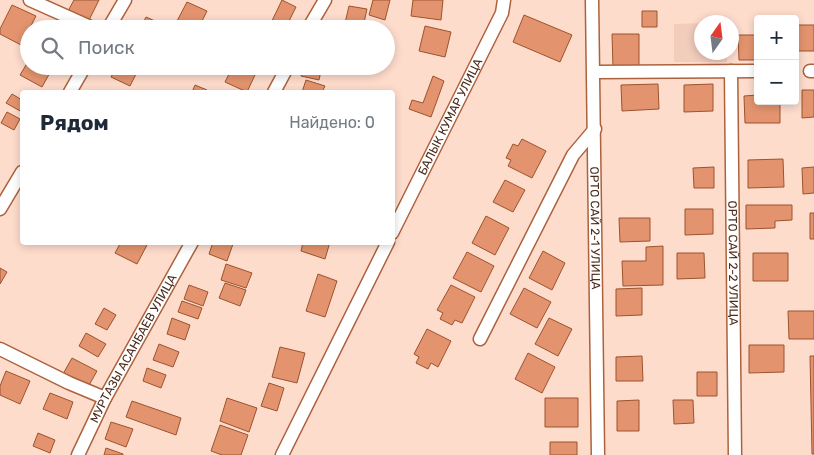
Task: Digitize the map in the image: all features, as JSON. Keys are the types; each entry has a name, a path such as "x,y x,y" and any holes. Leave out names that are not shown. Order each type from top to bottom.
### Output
{"street":[{"path":"30,0 75,20"},
{"path":"113,20 125,0"},
{"path":"313,20 325,0"},
{"name":"БАЛЫК КУМАР УЛИЦА","path":"395,227 502,13 504,0"},
{"name":"ОРТО САЙ 2-1 УЛИЦА","path":"592,0 598,455"},
{"name":"ОРТО САЙ 2-2 УЛИЦА","path":"731,71 735,455"},
{"path":"594,72 754,71"},
{"path":"71,90 80,75"},
{"path":"275,90 283,75"},
{"path":"480,340 573,155 595,130"},
{"path":"0,209 20,175"},
{"name":"МУРТАЗЫ АСАНБАЕВ УЛИЦА","path":"78,455 105,398 190,245"},
{"path":"282,455 387,245"},
{"path":"0,349 69,383 105,398"}],"shaded area":[{"path":"694,23 694,60 727,60 727,62 674,62 674,24"}],"building":[{"path":"74,0 99,0 89,20 84,20 68,11"},
{"path":"282,0 296,7 290,20 272,20"},
{"path":"373,0 390,0 385,20 369,15"},
{"path":"413,0 443,0 441,20 411,16"},
{"path":"187,2 207,11 202,20 178,20"},
{"path":"12,5 36,16 34,20 20,20 20,44 0,34 0,29"},
{"path":"349,6 367,9 365,20 346,20"},
{"path":"642,11 657,11 657,27 642,27"},
{"path":"524,15 572,35 560,62 513,42"},
{"path":"799,25 814,25 814,51 799,51"},
{"path":"425,26 451,32 445,57 419,51"},
{"path":"612,34 639,34 639,67 613,67"},
{"path":"739,35 754,35 754,60 739,60"},
{"path":"20,75 49,75 42,87"},
{"path":"112,75 136,75 130,86 111,77"},
{"path":"228,75 255,75 248,90 243,90 225,82"},
{"path":"301,75 320,75 319,80"},
{"path":"433,76 444,81 431,117 409,109 412,100 423,103"},
{"path":"306,80 325,86 323,90 303,90"},
{"path":"658,84 659,109 622,111 621,85"},
{"path":"713,84 713,111 684,112 684,85"},
{"path":"195,85 207,90 193,90"},
{"path":"802,90 814,90 814,117 802,118"},
{"path":"12,94 20,99 20,111 6,103"},
{"path":"754,95 754,105 780,105 780,123 745,123 744,96"},
{"path":"7,112 20,119 14,130 1,123"},
{"path":"522,139 546,151 532,178 508,166 511,160 506,158 513,144 518,146"},
{"path":"783,159 784,187 748,188 748,160"},
{"path":"714,167 714,188 694,188 693,168"},
{"path":"814,167 814,193 803,194 802,168"},
{"path":"505,180 525,190 513,212 493,202"},
{"path":"746,205 792,205 792,220 775,221 775,228 746,229"},
{"path":"685,209 713,209 713,234 685,235"},
{"path":"810,213 814,213 814,239 810,239"},
{"path":"486,216 509,228 495,255 472,243"},
{"path":"619,218 650,218 650,241 620,242"},
{"path":"119,245 147,245 137,264 115,253"},
{"path":"212,245 233,245 227,261 209,254"},
{"path":"302,245 329,245 325,259 301,251"},
{"path":"663,246 663,285 623,286 622,261 646,261 646,247"},
{"path":"543,251 565,263 552,290 529,278"},
{"path":"467,252 494,266 481,292 453,278"},
{"path":"677,253 704,253 705,278 677,279"},
{"path":"753,253 788,253 788,281 753,281"},
{"path":"226,264 252,273 246,288 221,280"},
{"path":"0,268 7,272 0,284"},
{"path":"318,274 337,281 325,317 306,311"},
{"path":"225,283 246,290 240,306 219,298"},
{"path":"189,285 208,292 203,306 184,299"},
{"path":"451,285 475,297 462,323 455,320 452,325 440,319 443,313 437,310"},
{"path":"524,288 551,302 537,328 510,314"},
{"path":"642,288 642,315 616,316 616,289"},
{"path":"182,301 202,308 198,319 178,312"},
{"path":"104,308 116,315 107,330 95,324"},
{"path":"788,311 814,311 814,339 789,339"},
{"path":"172,318 190,325 185,340 167,334"},
{"path":"549,318 572,329 558,356 535,344"},
{"path":"427,329 451,341 438,367 431,363 428,369 416,363 419,357 414,354"},
{"path":"86,333 106,344 98,357 79,346"},
{"path":"159,344 179,352 173,367 153,360"},
{"path":"749,345 784,345 784,372 749,373"},
{"path":"280,347 305,353 297,383 272,377"},
{"path":"528,353 555,367 542,393 515,379"},
{"path":"642,356 643,381 616,381 616,357"},
{"path":"810,356 814,356 814,454 812,454"},
{"path":"72,358 97,371 88,387 63,374"},
{"path":"147,368 166,375 161,388 143,381"},
{"path":"6,371 30,381 20,404 0,395 0,386"},
{"path":"697,372 717,372 717,396 697,396"},
{"path":"269,383 284,388 277,411 261,406"},
{"path":"50,393 73,402 67,419 43,409"},
{"path":"227,398 257,408 249,432 220,421"},
{"path":"545,398 578,398 578,427 545,427"},
{"path":"639,400 639,431 617,431 617,401"},
{"path":"673,400 693,400 694,423 674,424"},
{"path":"132,401 181,418 176,435 126,417"},
{"path":"111,422 133,429 126,447 105,439"},
{"path":"220,425 248,435 241,455 222,455 211,451"},
{"path":"38,433 55,440 50,453 33,446"},
{"path":"550,442 577,442 577,455 550,455"},
{"path":"106,448 123,454 123,455 104,455"}]}
